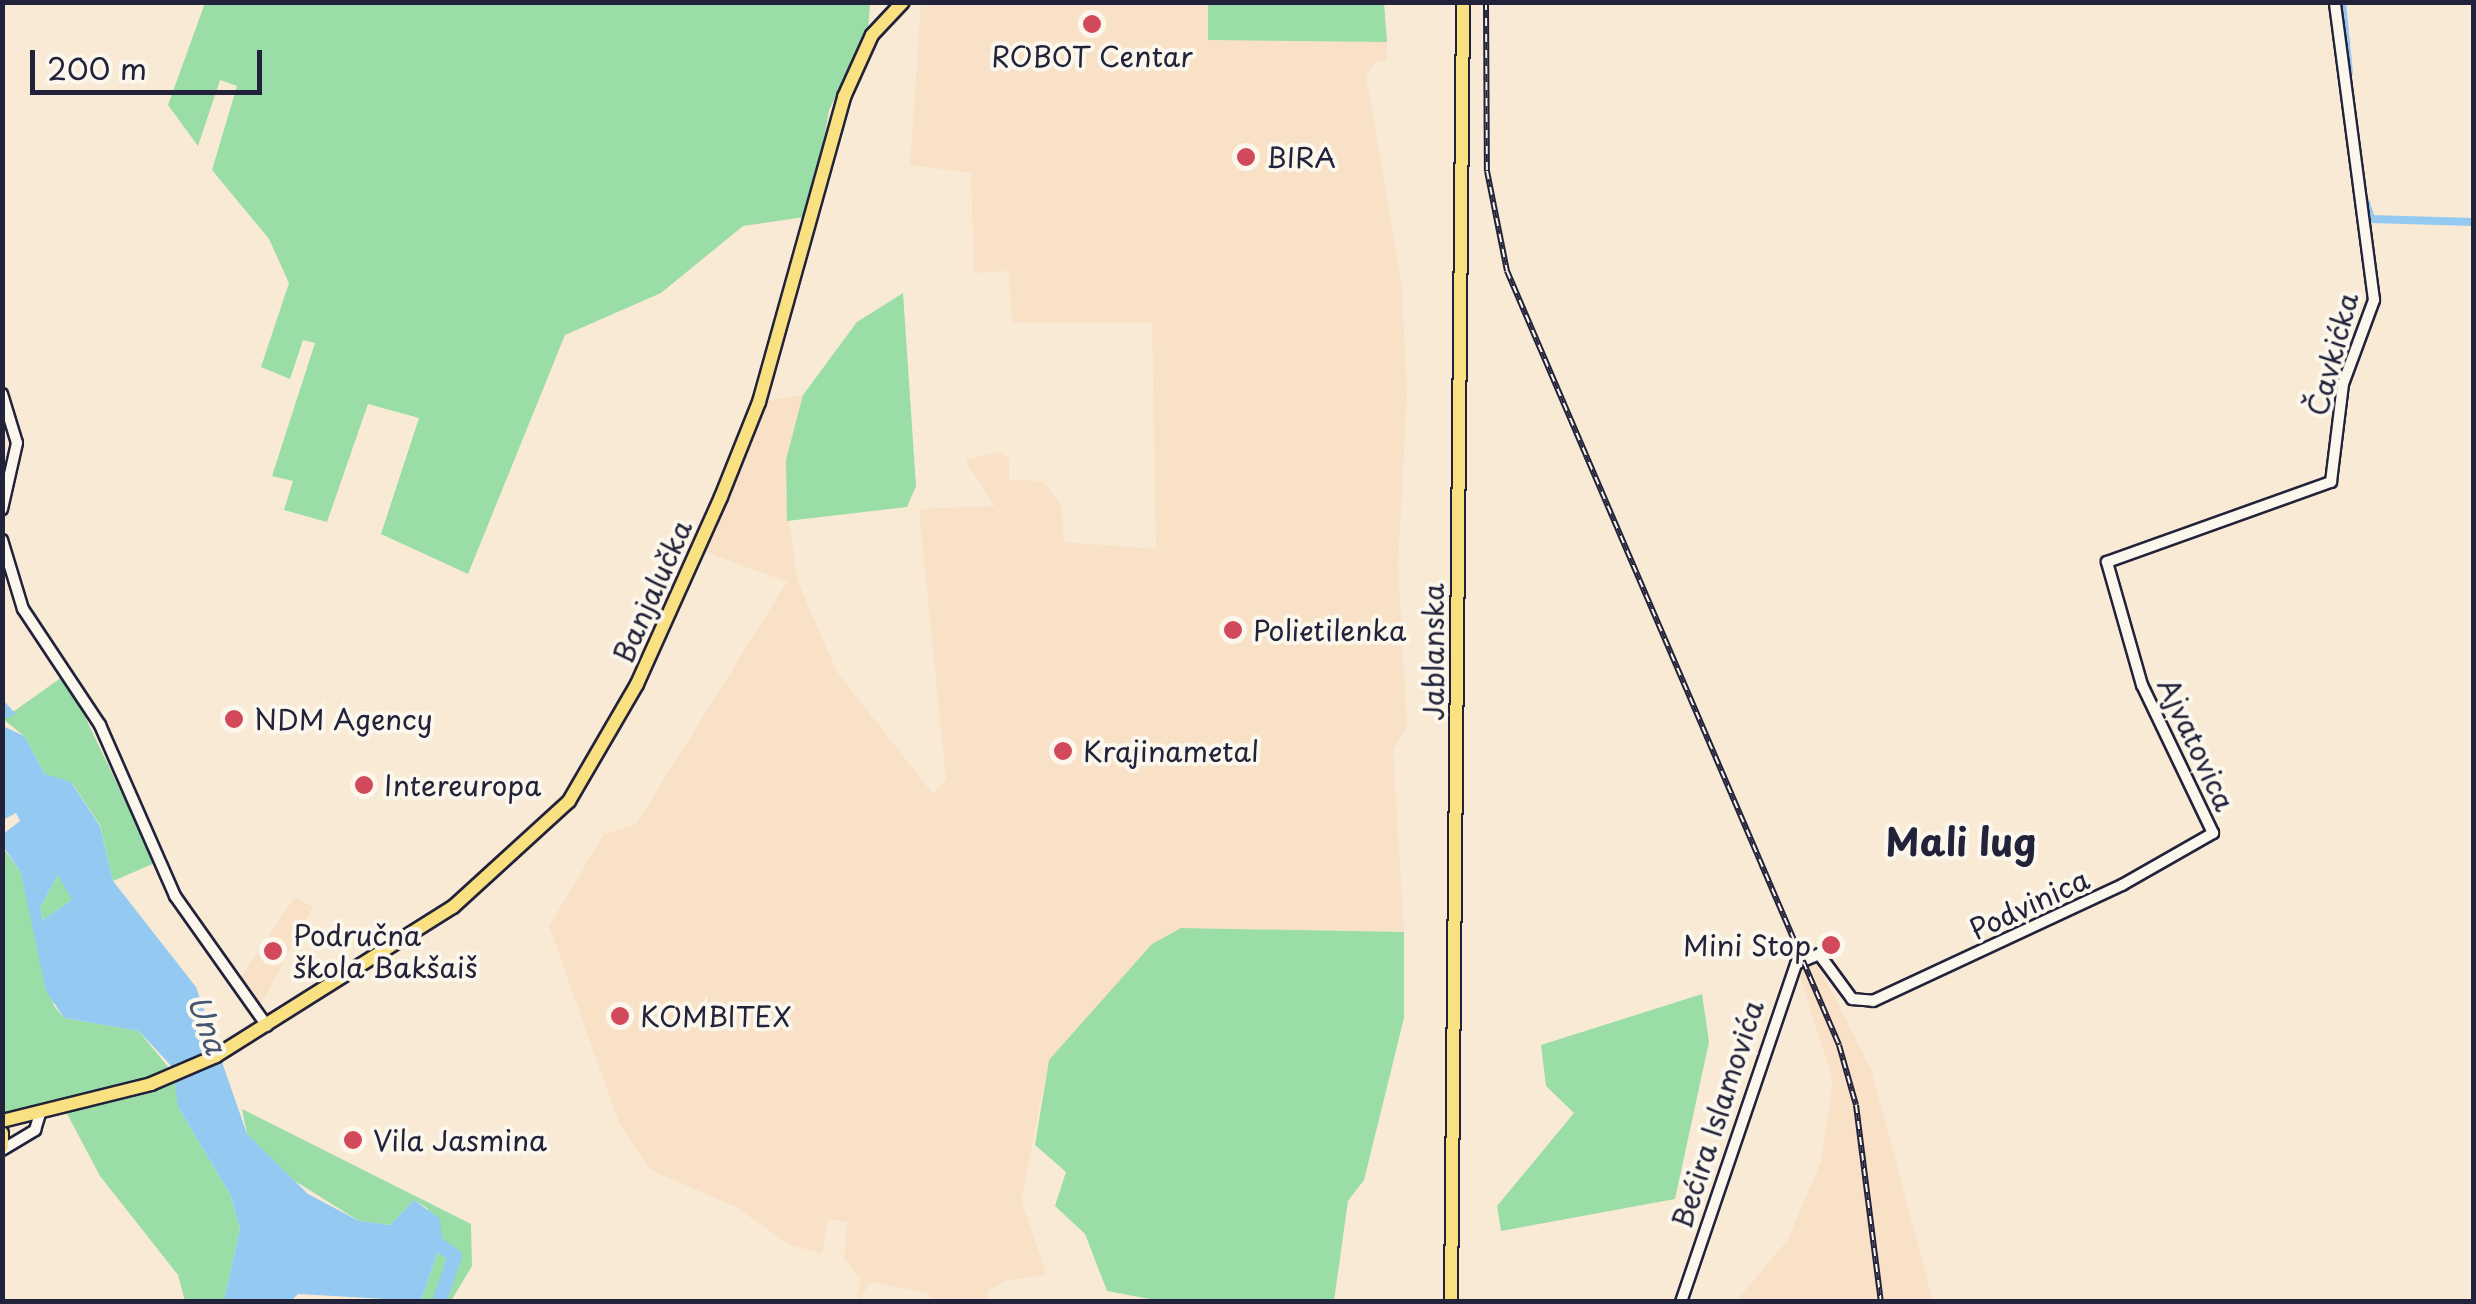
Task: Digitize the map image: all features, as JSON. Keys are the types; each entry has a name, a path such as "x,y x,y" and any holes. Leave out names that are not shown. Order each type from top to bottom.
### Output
{"main road":[{"name":"Banjalučka","path":"2,1121 151,1084 232,1046 490,880 550,823 590,770 637,684 759,402 858,62 903,2"},
{"name":"Jablanska","path":"1452,1302 1463,2"},
{"path":"2,1148 9,1136"}],"street":[{"name":"Čavkićka","path":"2108,559 2330,482 2343,384 2374,300 2335,2"},
{"path":"2,394 17,443 2,509"},
{"path":"2,540 22,609 89,706 187,915 268,1026"},
{"name":"Ajvatovica","path":"2108,559 2142,685 2213,833"},
{"name":"Podvinica","path":"1813,954 1824,958 1857,1002 2070,910 2213,833"},
{"name":"Bećira Islamovića","path":"1682,1302 1786,977 1813,954"},
{"path":"9,1136 34,1115"}],"shaded area":[{"path":"921,3 1208,3 1209,40 1387,42 1387,61 1375,62 1366,76 1402,285 1407,395 1398,565 1407,726 1393,750 1404,932 1182,928 1153,944 1049,1060 1021,1201 1047,1275 1008,1280 987,1291 987,1301 930,1301 929,1293 871,1282 857,1302 861,1279 844,1259 847,1222 828,1219 822,1253 792,1246 735,1207 649,1169 618,1120 549,926 604,834 636,824 787,582 698,549 759,402 803,395 785,492 798,582 837,672 933,794 946,779 919,509 995,506 965,460 999,452 1009,459 1009,480 1043,481 1061,505 1064,542 1156,549 1152,322 1012,322 1009,271 974,273 971,173 910,165"},
{"name":"Područna škola Bakšaiš","path":"295,897 313,907 257,1012 237,983"},
{"path":"1813,954 1872,1072 1933,1301 1735,1302 1787,1241 1821,1162 1833,1081 1796,964"}],"green space":[{"path":"205,3 870,3 868,31 829,110 811,216 743,226 661,293 565,335 468,574 381,534 419,418 368,404 327,522 284,510 293,481 272,476 315,343 303,340 290,379 261,367 289,283 269,239 212,170 237,86 220,80 198,146 168,105"},
{"path":"1208,3 1384,3 1387,42 1208,40"},
{"path":"903,293 916,486 907,507 787,521 786,460 803,395 857,322"},
{"path":"65,675 155,863 113,881 100,825 72,783 45,774 24,736 3,719"},
{"path":"2,846 21,873 54,1006 64,1018 139,1031 181,1083 178,1107 231,1196 240,1229 224,1301 185,1301 178,1275 100,1176 64,1108 3,1121"},
{"path":"63,865 73,899 43,920 40,908"},
{"path":"1181,928 1404,932 1404,1018 1364,1180 1348,1201 1334,1301 1160,1301 1107,1291 1085,1234 1055,1206 1066,1172 1035,1145 1049,1060 1152,944"},
{"path":"1702,994 1709,1042 1675,1199 1501,1231 1497,1206 1574,1113 1546,1086 1541,1045"},
{"path":"242,1109 471,1224 472,1266 451,1301 421,1301 442,1239 427,1208 414,1200 390,1225 359,1221 287,1176 247,1134"}],"water":[{"path":"2,699 16,714 4,719 5,727 24,736 45,774 71,782 100,826 113,881 196,987 247,1134 308,1194 359,1221 390,1225 414,1200 440,1219 442,1239 421,1301 298,1294 291,1301 224,1301 240,1229 231,1196 178,1107 173,1068 139,1031 64,1018 46,991 21,873 3,846 3,834 20,821 16,813 3,820","holes":["63,865 73,899 43,920 40,908"]}],"waterway":[{"path":"2342,2 2349,73"},
{"path":"2365,200 2371,219 2474,222"},
{"name":"Una","path":"53,854 83,904"},
{"name":"Una","path":"117,961 125,974 156,980"},
{"path":"439,1245 455,1256 439,1302"}],"railway":[{"path":"1486,2 1487,171 1507,271 1839,1045 1856,1105 1881,1302"}],"place":[{"name":"ROBOT Centar","path":"1092,24"},
{"name":"BIRA","path":"1246,157"},
{"name":"Polietilenka","path":"1233,630"},
{"name":"NDM Agency","path":"234,719"},
{"name":"Krajinametal","path":"1063,751"},
{"name":"Intereuropa","path":"364,785"},
{"name":"Mini Stop","path":"1831,945"},
{"name":"Područna škola Bakšaiš","path":"273,951"},
{"name":"KOMBITEX","path":"620,1016"},
{"name":"Vila Jasmina","path":"353,1140"}],"district":[{"name":"Mali lug","path":"1961,841"}]}
